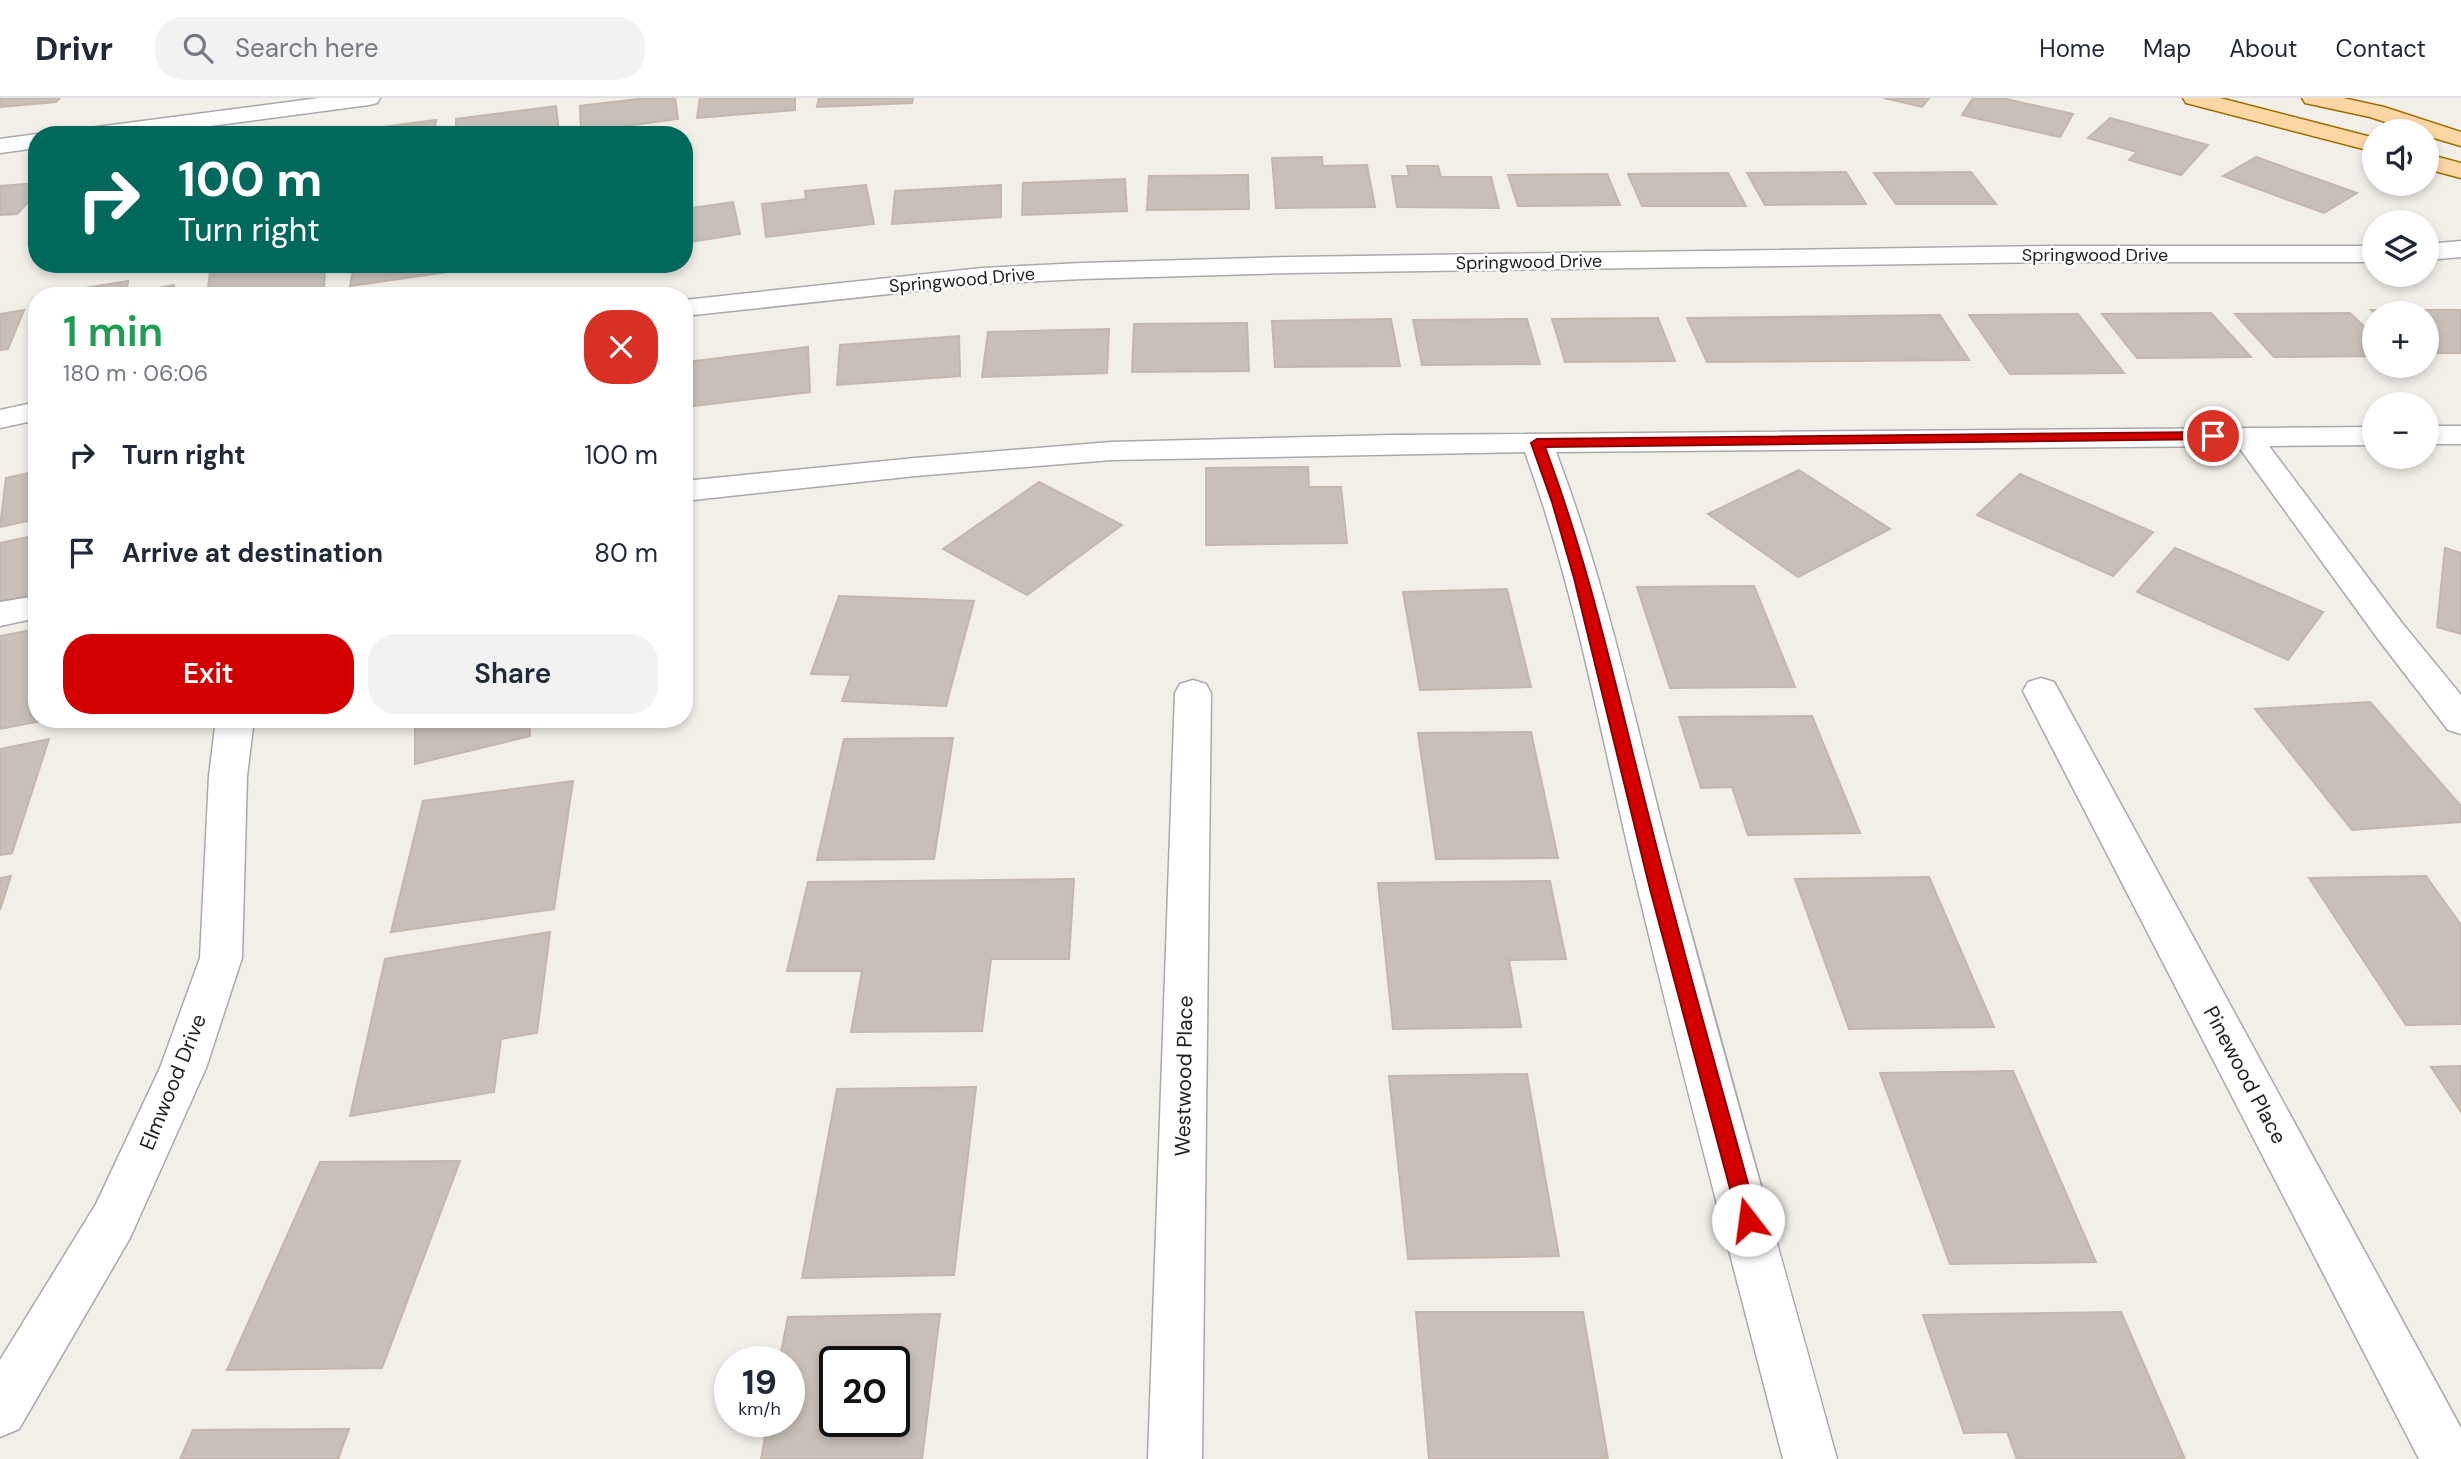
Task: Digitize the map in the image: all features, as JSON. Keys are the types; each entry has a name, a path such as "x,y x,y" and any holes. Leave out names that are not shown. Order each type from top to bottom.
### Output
{"main road":[{"path":"2194,98 2362,142"},
{"path":"2313,98 2376,112 2461,139"},
{"path":"2439,165 2461,171"}],"street":[{"path":"157,126 369,98"},
{"path":"0,146 28,142"},
{"path":"2439,251 2461,249"},
{"name":"Springwood Drive","path":"693,307 982,276 1082,271 1290,265 2049,254 2362,254"},
{"path":"0,419 28,413"},
{"path":"2439,435 2461,435"},
{"path":"2246,436 2390,631 2461,721"},
{"path":"693,490 1111,451 1537,443 2362,436"},
{"path":"1537,443 1559,502 1581,578 1655,876 1810,1459"},
{"path":"0,614 28,609"},
{"name":"Pinewood Place","path":"2042,691 2448,1459"},
{"name":"Westwood Place","path":"1175,1459 1192,693"},
{"name":"Elmwood Drive","path":"0,1410 113,1222 183,1068 221,958 228,776 235,728"}],"building":[{"path":"0,98 60,98 56,102 0,107"},
{"path":"647,98 675,98 678,119 626,126 581,126 580,106"},
{"path":"700,98 795,98 795,110 697,118"},
{"path":"819,98 913,98 912,103 817,107"},
{"path":"1884,98 1929,98 1922,107"},
{"path":"1973,98 2001,98 2073,114 2060,137 1962,115"},
{"path":"556,106 558,126 456,126 456,119"},
{"path":"2110,118 2208,145 2181,175 2129,160 2137,152 2088,138"},
{"path":"436,120 435,126 391,126"},
{"path":"1322,157 1323,166 1367,165 1375,207 1276,208 1272,158"},
{"path":"2256,157 2357,193 2324,213 2223,176"},
{"path":"1407,166 1438,166 1441,177 1491,177 1499,208 1397,207 1392,176 1409,176"},
{"path":"1846,172 1866,204 1765,205 1747,173"},
{"path":"1971,172 1996,204 1896,204 1874,173"},
{"path":"1728,173 1746,206 1642,206 1628,174"},
{"path":"1607,174 1620,205 1518,206 1508,175"},
{"path":"1248,175 1249,209 1147,210 1149,176"},
{"path":"1125,179 1127,211 1022,215 1023,183"},
{"path":"28,184 28,202 17,214 0,215 0,186"},
{"path":"866,185 874,224 766,237 762,204 806,199 805,191"},
{"path":"1001,185 1001,217 892,224 895,191"},
{"path":"733,202 740,234 693,242 693,208"},
{"path":"210,273 325,273 324,287 208,287"},
{"path":"352,273 441,273 350,286"},
{"path":"128,281 127,287 92,287"},
{"path":"24,310 8,349 0,350 0,314"},
{"path":"2439,310 2461,310 2461,353 2439,353"},
{"path":"2211,313 2251,357 2137,358 2102,314"},
{"path":"2350,313 2362,325 2362,356 2274,357 2235,314"},
{"path":"2078,314 2124,373 2010,374 1969,315"},
{"path":"1940,315 1969,360 1707,362 1687,318"},
{"path":"1658,318 1675,361 1565,362 1552,319"},
{"path":"1391,319 1400,366 1275,367 1272,321"},
{"path":"1527,319 1540,364 1422,365 1413,320"},
{"path":"1247,323 1249,371 1132,372 1134,324"},
{"path":"1109,329 1107,373 982,377 988,332"},
{"path":"959,336 960,376 837,385 840,345"},
{"path":"808,347 810,392 693,406 693,361"},
{"path":"1308,467 1309,487 1341,487 1347,543 1206,545 1206,468"},
{"path":"1799,470 1890,529 1798,577 1708,514"},
{"path":"28,473 28,521 0,527 6,478"},
{"path":"2020,474 2153,532 2113,576 1977,515"},
{"path":"1039,482 1122,525 1027,595 943,549"},
{"path":"28,537 28,595 0,602 0,543"},
{"path":"2175,548 2323,612 2288,660 2137,592"},
{"path":"2445,548 2461,553 2461,634 2437,627"},
{"path":"1754,586 1795,687 1670,688 1637,587"},
{"path":"1507,589 1531,687 1420,690 1403,592"},
{"path":"839,596 974,601 946,706 842,701 851,675 811,674"},
{"path":"28,631 28,724 0,729 0,636"},
{"path":"2370,702 2461,806 2461,822 2352,830 2255,709"},
{"path":"1812,716 1860,833 1748,835 1732,787 1701,788 1679,717"},
{"path":"415,728 530,728 530,736 415,764"},
{"path":"1531,732 1558,858 1436,859 1418,733"},
{"path":"953,738 934,859 817,860 844,739"},
{"path":"49,739 12,853 0,855 0,749"},
{"path":"573,781 554,909 391,932 423,801"},
{"path":"11,876 0,910 0,878"},
{"path":"2426,876 2461,925 2461,1024 2406,1025 2309,878"},
{"path":"1929,877 1994,1027 1849,1029 1795,879"},
{"path":"1074,879 1069,959 991,959 982,1031 851,1032 862,971 787,971 808,882"},
{"path":"1550,881 1566,959 1509,960 1521,1027 1393,1029 1378,883"},
{"path":"550,932 537,1033 501,1039 494,1092 350,1116 385,959"},
{"path":"2461,1066 2461,1112 2431,1067"},
{"path":"2013,1071 2096,1262 1950,1264 1880,1073"},
{"path":"1527,1074 1559,1256 1408,1259 1389,1076"},
{"path":"976,1087 954,1275 802,1278 837,1089"},
{"path":"460,1161 382,1368 227,1370 320,1162"},
{"path":"1416,1312 1583,1312 1608,1459 1429,1459"},
{"path":"2121,1312 2185,1459 2017,1459 2007,1432 1964,1433 1923,1315"},
{"path":"940,1314 922,1459 761,1459 765,1437 805,1437 805,1346 782,1346 788,1317"},
{"path":"349,1429 338,1459 180,1459 193,1430"}],"route":[{"path":"1748,1220 1658,889 1581,578 1559,502 1537,443 2213,436"}]}
